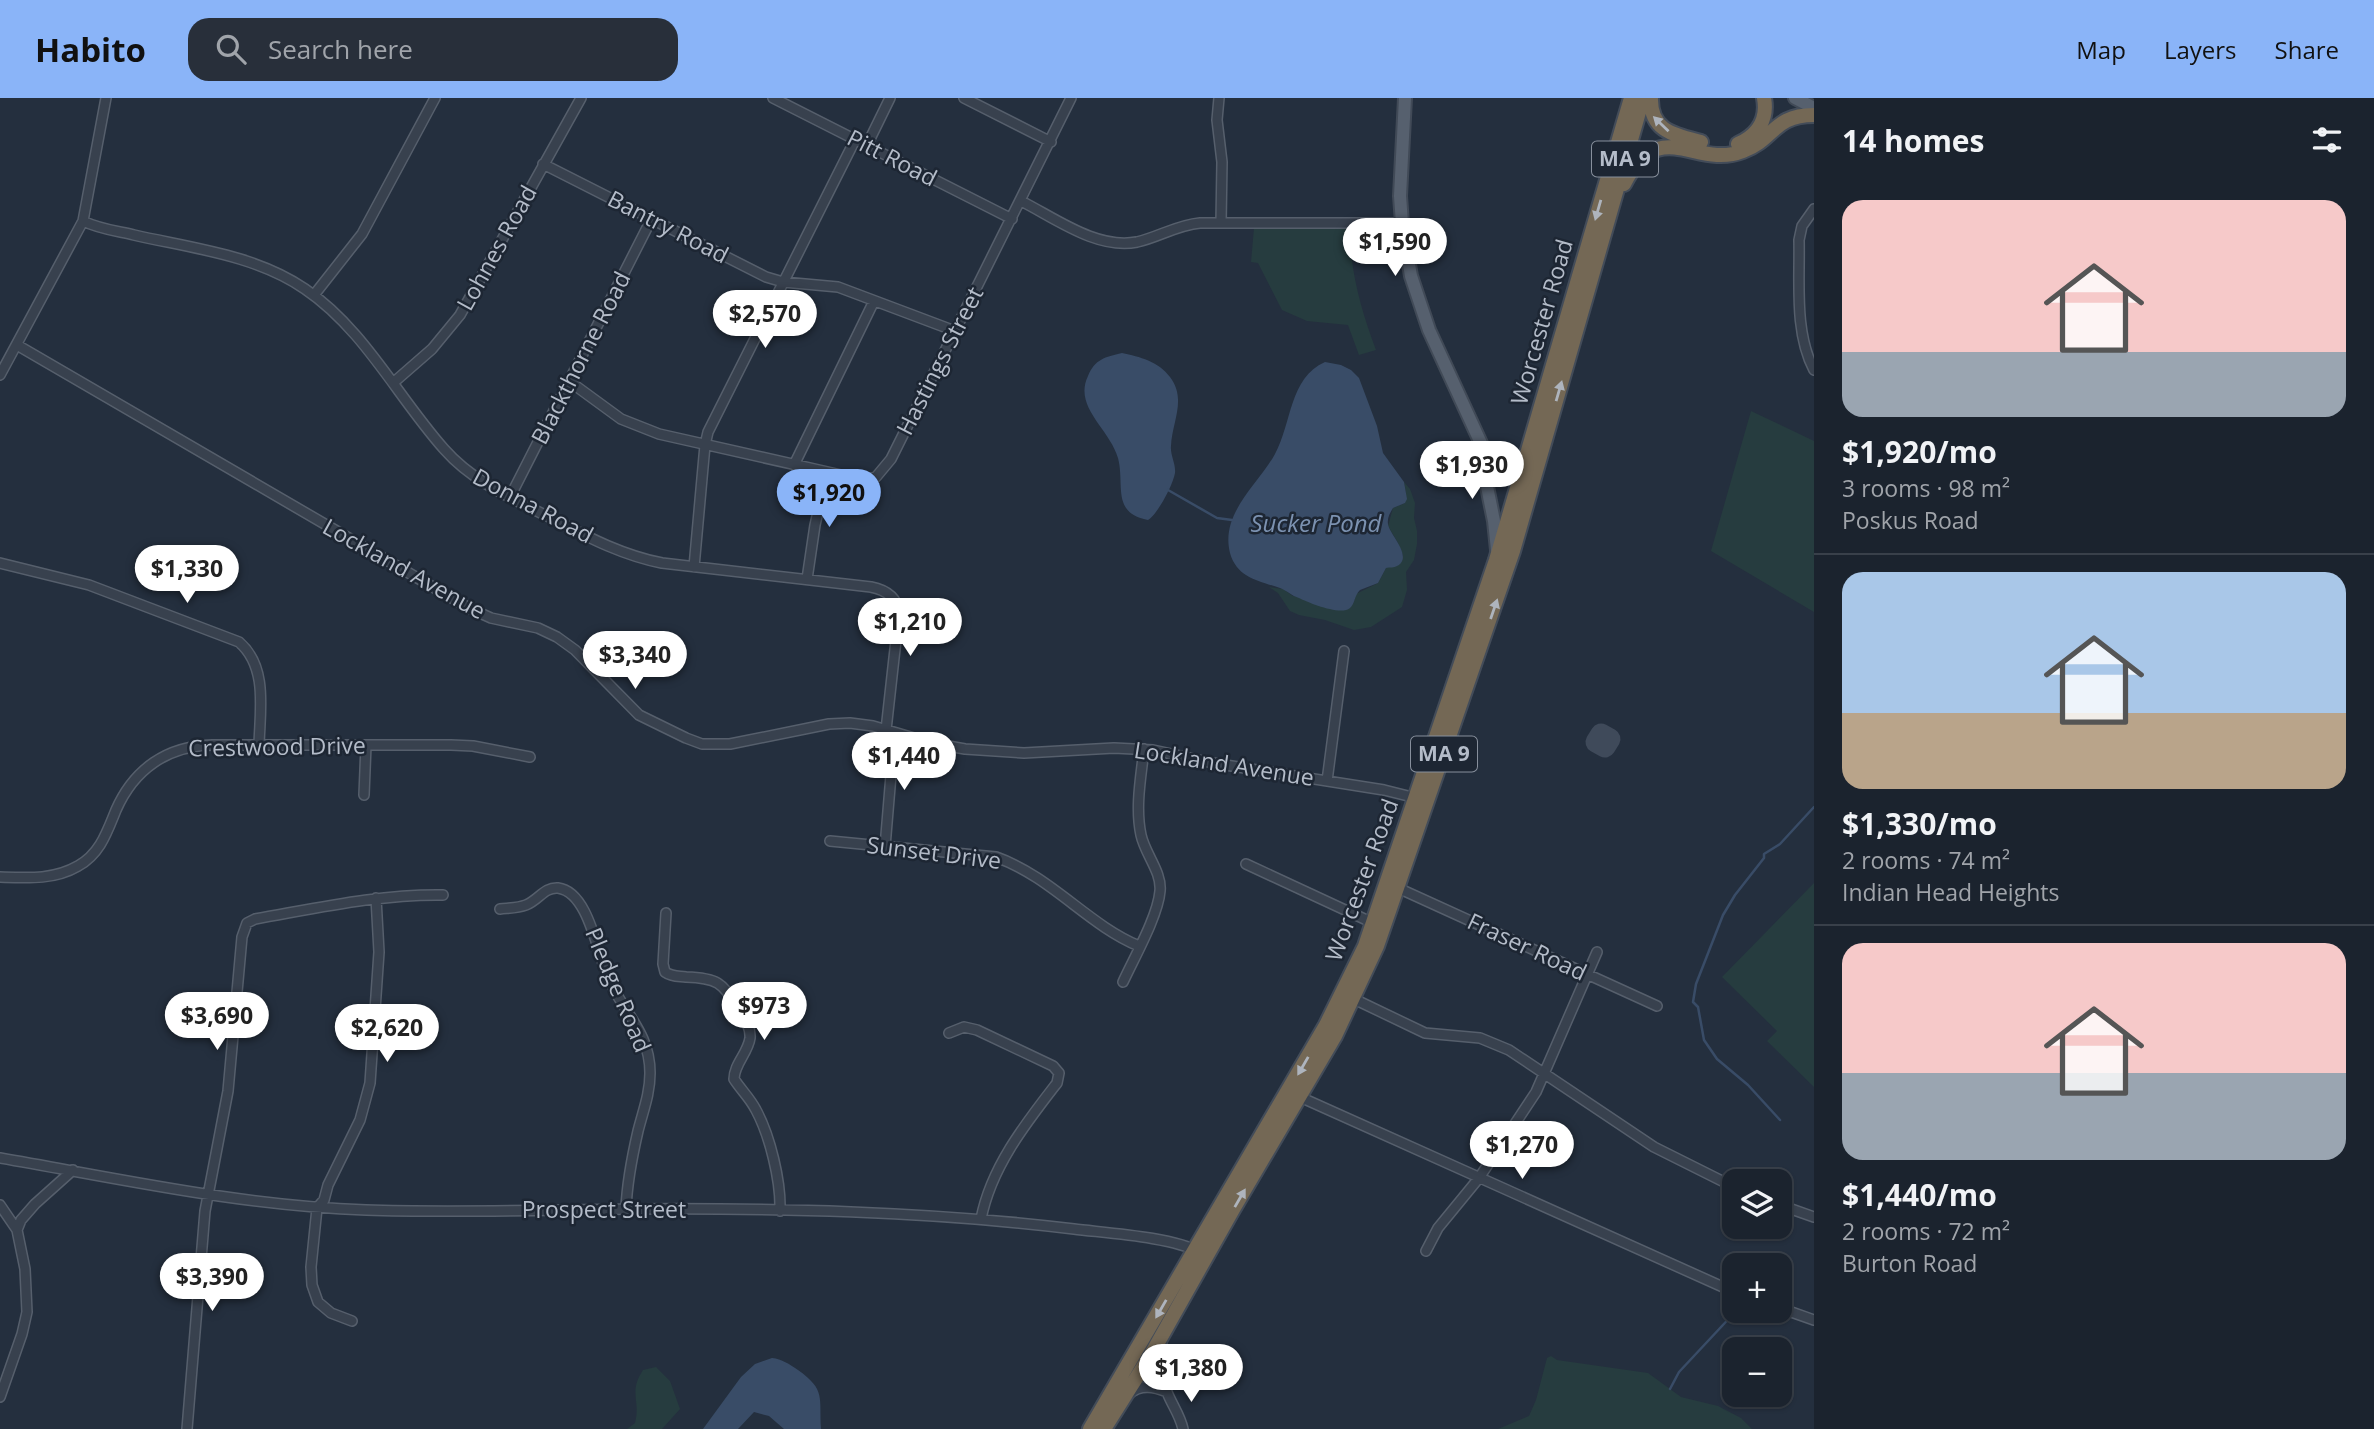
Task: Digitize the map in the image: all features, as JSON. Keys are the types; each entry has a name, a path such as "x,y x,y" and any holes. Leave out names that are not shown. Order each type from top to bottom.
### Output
{"highway":[{"name":"Worcester Road","path":"1104,1429 1164,1333 1200,1253 1336,1007 1373,923 1496,560 1631,98"},
{"name":"Worcester Road","path":"1090,1429 1300,1097 1354,999 1381,936 1506,573 1643,98"},
{"path":"1651,98 1653,116 1661,127 1691,140 1731,146 1758,131 1765,112 1764,98"},
{"path":"1608,220 1631,170 1638,161 1655,150 1674,146 1733,155 1753,147 1786,119 1813,109"}],"main road":[{"path":"1405,98 1402,223 1411,276 1424,316 1478,440 1488,456 1505,464 1516,461 1529,450"},
{"path":"1795,98 1813,109"},
{"path":"1478,440 1494,521 1496,560"}],"street":[{"path":"0,375 83,221 106,98"},
{"path":"314,295 362,234 435,98"},
{"name":"Lohnes Road","path":"393,383 432,349 460,315 581,98"},
{"name":"Pitt Road","path":"773,98 1012,219"},
{"path":"867,145 890,98"},
{"path":"964,98 1051,142"},
{"name":"Hastings Street","path":"569,381 630,424 659,434 827,473 863,480 876,477 891,459 1071,98"},
{"path":"1219,98 1217,120 1222,162 1221,223"},
{"path":"694,567 705,445 711,425 855,140"},
{"name":"Bantry Road","path":"543,164 766,277 783,282 830,285 956,331"},
{"path":"1021,201 1094,237 1120,243 1138,242 1190,224 1402,223"},
{"path":"1814,209 1801,226 1799,240 1802,334 1806,354 1814,370"},
{"name":"Blackthorne Road","path":"510,498 652,218"},
{"name":"Donna Road","path":"83,221 254,264 292,280 344,321 451,457 475,478 617,550 651,561 878,589 895,600 899,621 886,730"},
{"path":"794,465 874,301"},
{"name":"Lockland Avenue","path":"18,345 469,608 491,618 538,628 557,636 575,650 639,715 702,744 721,745 839,723 861,724 954,748 1013,753 1114,747 1144,749 1384,790 1416,798"},
{"path":"807,579 815,524 827,473"},
{"path":"0,563 89,585 239,642 251,654 258,670 259,745"},
{"path":"1327,780 1344,651"},
{"path":"885,847 897,733"},
{"path":"364,795 366,745"},
{"name":"Crestwood Drive","path":"0,877 44,878 83,863 101,844 129,786 142,771 164,755 191,746 463,745 530,758"},
{"path":"1123,982 1153,917 1160,890 1160,883 1140,832 1139,802 1144,749"},
{"name":"Sunset Drive","path":"830,841 984,855 1009,862 1042,880 1118,935 1139,946"},
{"path":"1246,864 1373,923"},
{"name":"Pledge Road","path":"500,909 525,905 551,888 563,889 573,896 591,926 609,980 640,1030 647,1050 650,1079 628,1180 626,1209"},
{"name":"Fraser Road","path":"1398,888 1657,1006"},
{"path":"187,1429 208,1193 228,1091 242,937 247,923 255,919 376,898 443,895"},
{"path":"352,1321 323,1308 314,1295 311,1276 317,1208 324,1200 328,1185 360,1120 370,1083 379,940 376,898"},
{"path":"666,913 663,959 665,972 673,976 707,978 721,984 730,993 748,1024 750,1041 735,1070 734,1079 752,1103 765,1131 778,1186 780,1211"},
{"path":"1426,1251 1438,1228 1479,1178 1536,1092 1597,952"},
{"path":"1354,999 1425,1033 1469,1036 1495,1043 1654,1146 1722,1181"},
{"path":"949,1032 964,1027 977,1030 1053,1066 1059,1073 1056,1083 1012,1144 987,1197 981,1219"},
{"path":"1300,1097 1722,1287"},
{"name":"Prospect Street","path":"0,1158 208,1193 317,1208 388,1211 780,1211 981,1219 1179,1244 1200,1253"},
{"path":"17,1230 21,1220 35,1204 73,1170"},
{"path":"0,1205 17,1230 26,1281 27,1312 0,1397"},
{"path":"1792,1209 1814,1217"},
{"path":"1792,1312 1814,1318"},
{"path":"1164,1333 1160,1357 1167,1392 1183,1429"},
{"path":"1125,1397 1140,1388 1149,1387 1167,1392"}],"green space":[{"path":"1254,228 1350,229 1357,290 1376,350 1359,355 1348,325 1307,321 1282,310 1258,263 1251,262"},
{"path":"1751,411 1814,441 1814,612 1711,551"},
{"path":"1404,482 1415,503 1417,544 1414,560 1406,572 1407,590 1402,607 1371,627 1354,630 1290,611 1278,593 1269,587 1283,589 1293,596 1353,604 1356,594 1378,583 1386,568 1403,556 1388,526 1393,508 1405,503"},
{"path":"1814,883 1814,1087 1767,1041 1777,1031 1722,977"},
{"path":"1551,1356 1557,1360 1648,1373 1681,1397 1718,1406 1741,1418 1752,1429 1498,1429 1529,1416 1547,1358"},
{"path":"656,1367 670,1381 680,1409 662,1429 627,1429 635,1423 635,1391 639,1378 643,1370"}],"water":[{"path":"1122,353 1142,358 1160,367 1170,377 1177,394 1171,446 1175,473 1164,499 1148,520 1136,516 1124,504 1120,468 1114,447 1094,418 1085,398 1088,376 1097,362"},
{"name":"Sucker Pond","path":"1325,362 1341,365 1359,378 1377,426 1383,453 1404,482 1407,499 1405,503 1393,508 1388,520 1389,528 1402,551 1402,562 1396,567 1386,568 1378,583 1360,590 1350,608 1340,611 1310,603 1243,573 1233,561 1228,539 1235,512 1268,466 1281,442 1293,402 1304,379 1313,369"},
{"path":"772,1358 788,1364 813,1383 819,1395 821,1429 784,1429 769,1416 754,1412 738,1429 703,1429 741,1377 755,1364"}],"waterway":[{"path":"1168,490 1217,518 1232,520"},
{"path":"1780,1120 1748,1085 1717,1059 1704,1040 1698,1007 1693,1002 1696,984 1723,915 1735,895 1764,858 1764,854 1780,844 1814,807"},
{"path":"1670,1389 1679,1372 1725,1323"}],"taxiway":[{"path":"1601,734 1610,739 1605,747 1596,742 1601,734"}]}
